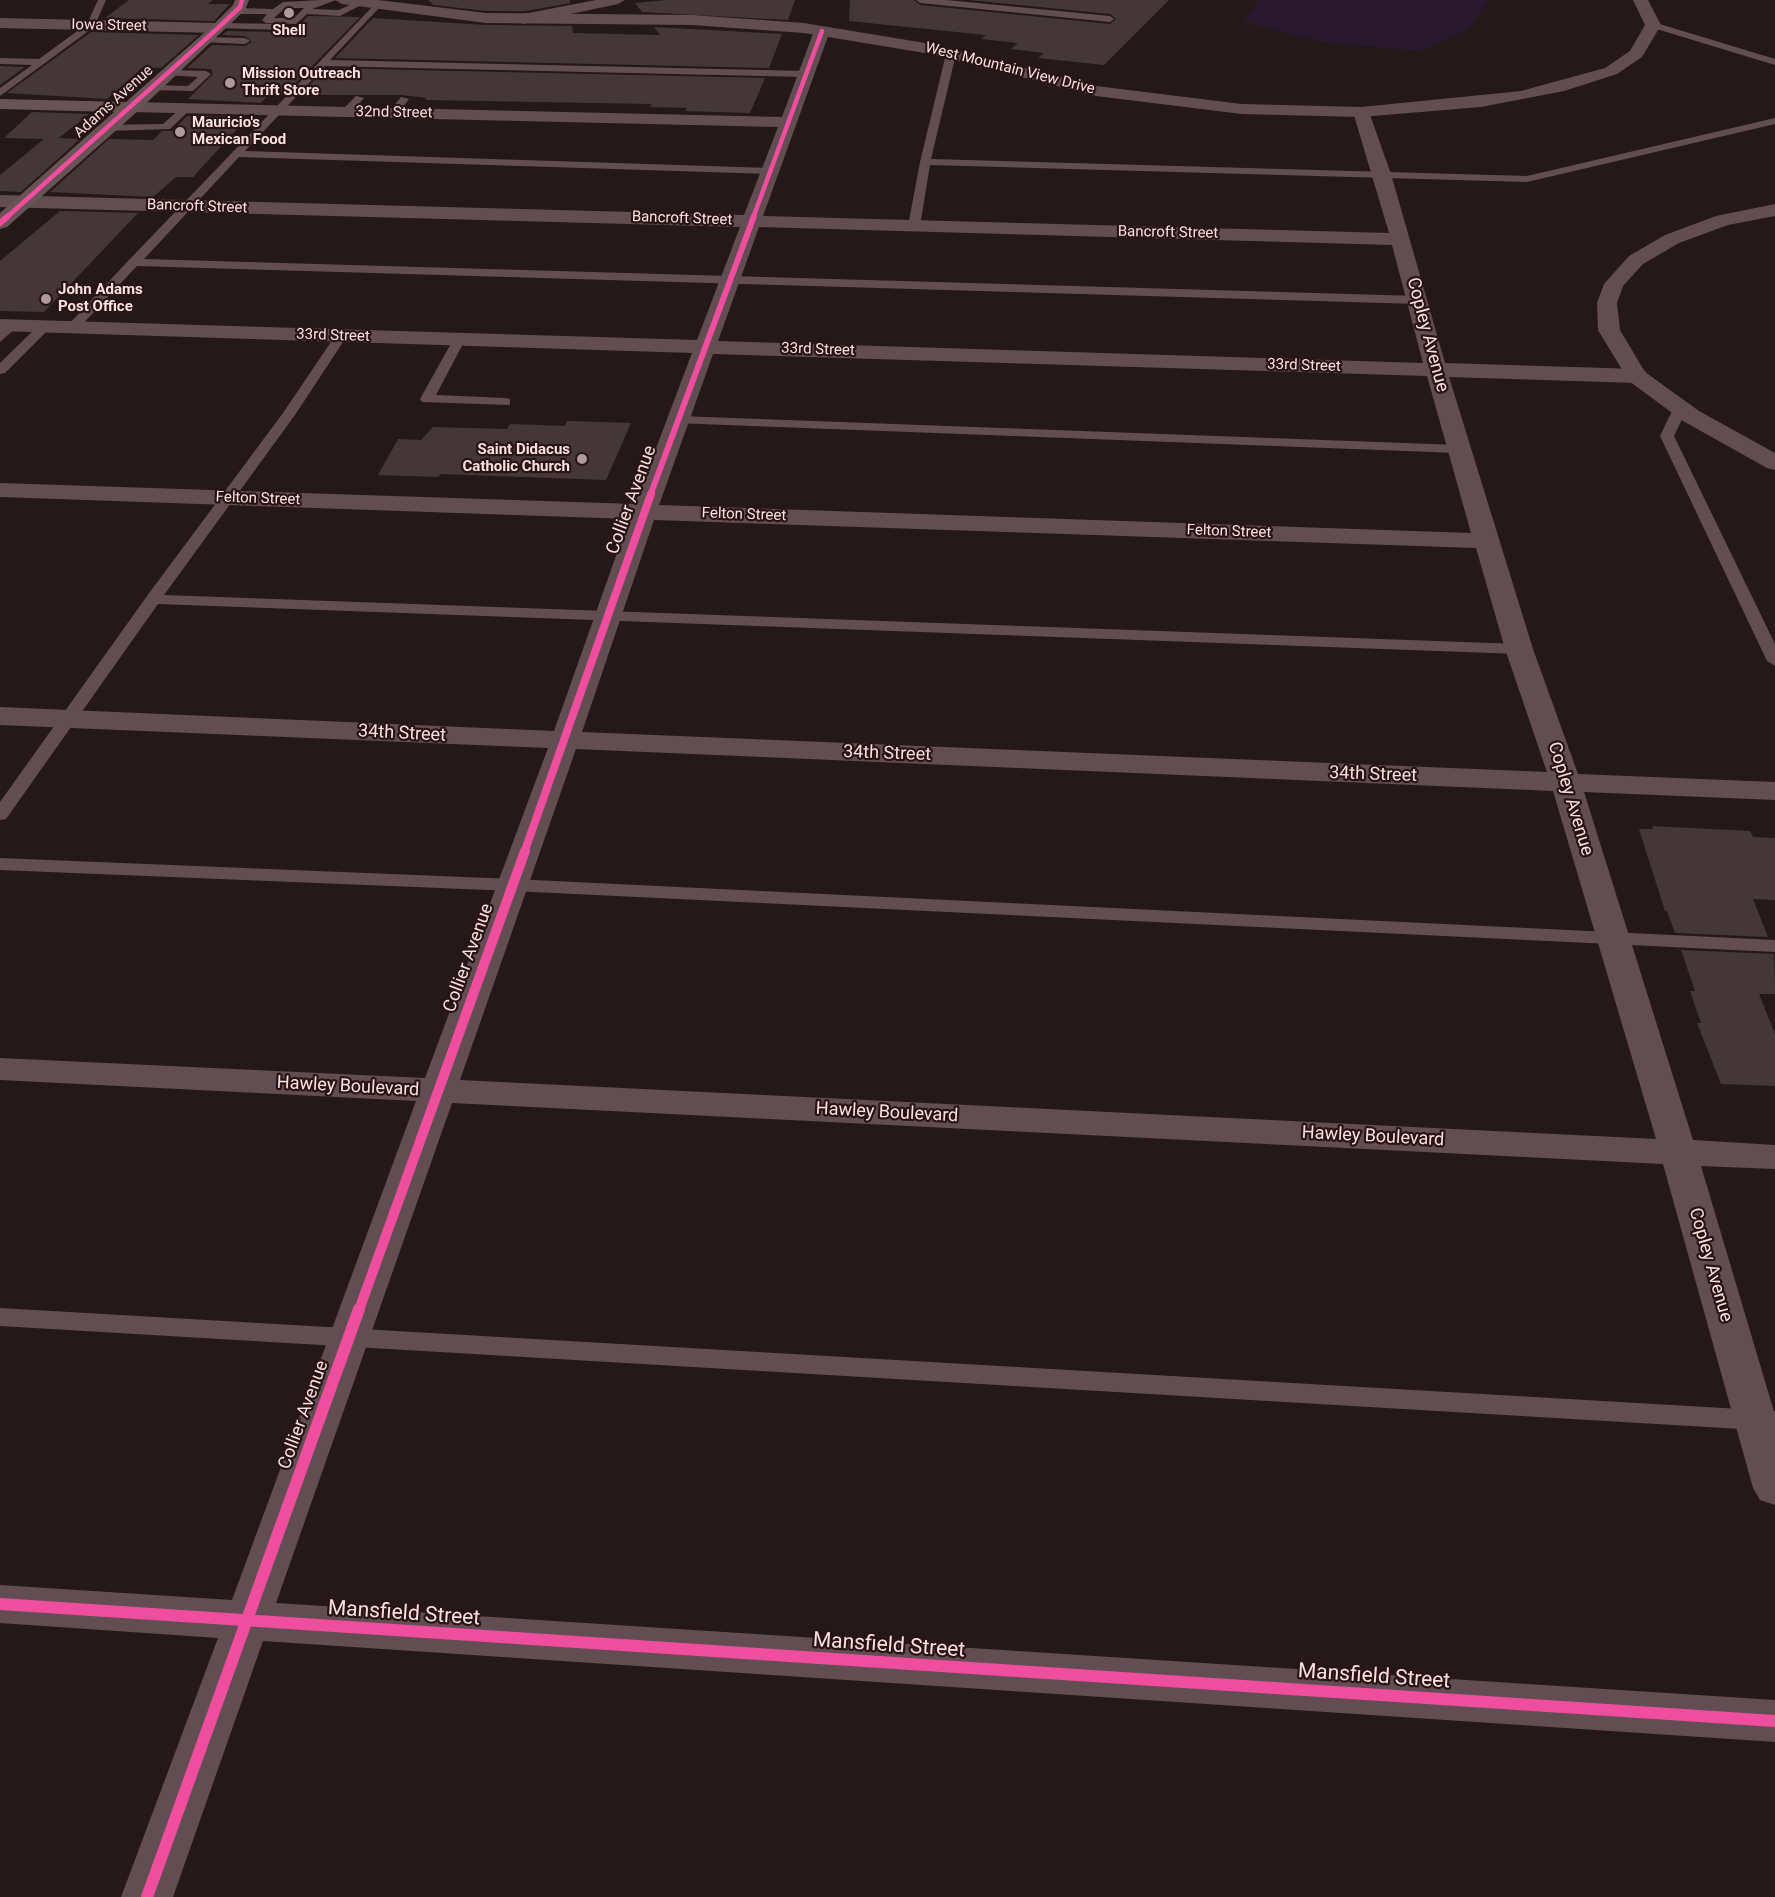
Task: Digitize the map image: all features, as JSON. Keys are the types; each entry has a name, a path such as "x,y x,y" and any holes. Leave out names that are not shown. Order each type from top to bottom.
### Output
{"main road":[{"name":"Adams Avenue","path":"0,223 143,97 220,27 239,6"},
{"name":"32nd Street","path":"0,104 143,97"}],"street":[{"name":"West Mountain View Drive","path":"342,0 446,15 522,19 701,21 822,31 951,54 1096,91 1242,109 1361,112 1481,102 1558,88 1611,71 1636,54 1653,25"},
{"path":"522,19 618,0"},
{"path":"1640,0 1648,10 1653,25"},
{"name":"Iowa Street","path":"0,23 220,27"},
{"name":"Collier Avenue","path":"147,1897 609,618 644,512 822,31"},
{"name":"32nd Street","path":"143,97 277,110 788,122"},
{"name":"Copley Avenue","path":"1361,112 1382,174 1418,300 1435,370 1519,649 1566,783 1678,1152 1765,1421 1775,1488"},
{"name":"Bancroft Street","path":"0,201 1401,239"},
{"path":"1775,210 1724,220 1672,239 1636,260 1614,284 1607,303 1609,330 1637,376 1680,409 1775,463"},
{"name":"33rd Street","path":"4,330 44,327 1637,376"},
{"name":"Felton Street","path":"0,490 1487,541"},
{"name":"34th Street","path":"0,716 1775,791"},
{"name":"Hawley Boulevard","path":"0,1069 1775,1157"},
{"name":"Mansfield Street","path":"0,1604 1775,1721"}],"lane":[{"path":"0,93 91,25 102,0"},
{"path":"332,0 302,11 296,21 266,20 283,5 302,11 340,13 369,5"},
{"path":"920,0 1110,20"},
{"path":"72,328 322,63 369,5"},
{"path":"239,6 276,12"},
{"path":"1653,25 1775,62"},
{"path":"220,27 293,27"},
{"path":"205,40 245,41"},
{"path":"914,226 925,162 951,54"},
{"path":"0,61 42,62"},
{"path":"322,63 378,64 373,68 434,70 437,65 805,74"},
{"path":"143,97 190,89 206,74 169,73"},
{"path":"346,112 359,98"},
{"path":"393,113 404,99"},
{"path":"107,128 166,127 186,102"},
{"path":"925,162 1527,178 1775,121"},
{"path":"235,154 770,171"},
{"path":"133,262 1418,300"},
{"path":"0,370 44,327"},
{"path":"0,815 152,599 288,415 341,336"},
{"path":"459,340 427,399 505,402"},
{"path":"1680,409 1667,436 1768,634 1775,661"},
{"path":"679,420 1458,449"},
{"path":"152,599 609,618 1519,649"},
{"path":"0,864 513,885 1775,946"},
{"path":"0,1317 1765,1421"}],"shaded area":[{"path":"1259,0 1489,0 1470,28 1422,51 1321,42 1244,21"}],"building":[{"path":"129,0 213,0 208,4 230,4 214,21 105,18"},
{"path":"428,0 570,0 570,3 526,11 486,11 434,5"},
{"path":"667,0 795,0 788,20 642,12 635,3"},
{"path":"850,0 914,0 920,5 1110,24 1116,19 1110,14 969,0 1169,0 1104,65 1038,58 1044,53 1011,49 1018,43 981,39 986,35 849,21"},
{"path":"308,16 360,17 284,95 268,95 261,103 188,99 213,74 211,69 187,68 212,45 245,46 252,42 245,36 222,35 227,31 281,32 288,26 298,26"},
{"path":"373,18 486,25 572,26 573,33 660,35 654,27 782,34 769,68 335,58"},
{"path":"91,32 199,35 161,68 143,67 107,99 7,93"},
{"path":"0,66 25,67 0,85"},
{"path":"326,68 765,78 750,113 685,111 687,108 650,107 652,104 425,100 427,98 402,95 300,95"},
{"path":"32,112 89,114 59,138 80,139 21,192 0,191 0,175 44,139 4,138"},
{"path":"187,116 248,117 193,177 176,177 153,197 50,192 109,139 153,140 162,131 172,131"},
{"path":"60,211 138,213 44,312 0,311 0,261"},
{"path":"567,421 631,423 606,480 440,474 439,477 378,475 398,439 421,440 433,427 507,429 510,424 565,426"},
{"path":"1652,826 1750,831 1753,837 1775,838 1775,900 1753,899 1768,937 1675,933 1667,911 1665,911 1639,829 1653,829"},
{"path":"1681,950 1774,954 1775,994 1759,994 1775,1034 1775,1086 1721,1084 1697,1023 1701,1023 1690,991 1695,991"}],"cycle path":[{"path":"0,223 218,28 240,7 242,0"},
{"path":"147,1897 609,618 644,512 822,31"},
{"path":"0,1604 1775,1721"}],"place":[{"name":"Shell","path":"289,13"},
{"name":"Mission Outreach Thrift Store","path":"230,83"},
{"name":"Mauricio's Mexican Food","path":"180,132"},
{"name":"John Adams Post Office","path":"46,299"},
{"name":"Saint Didacus Catholic Church","path":"582,459"}]}
